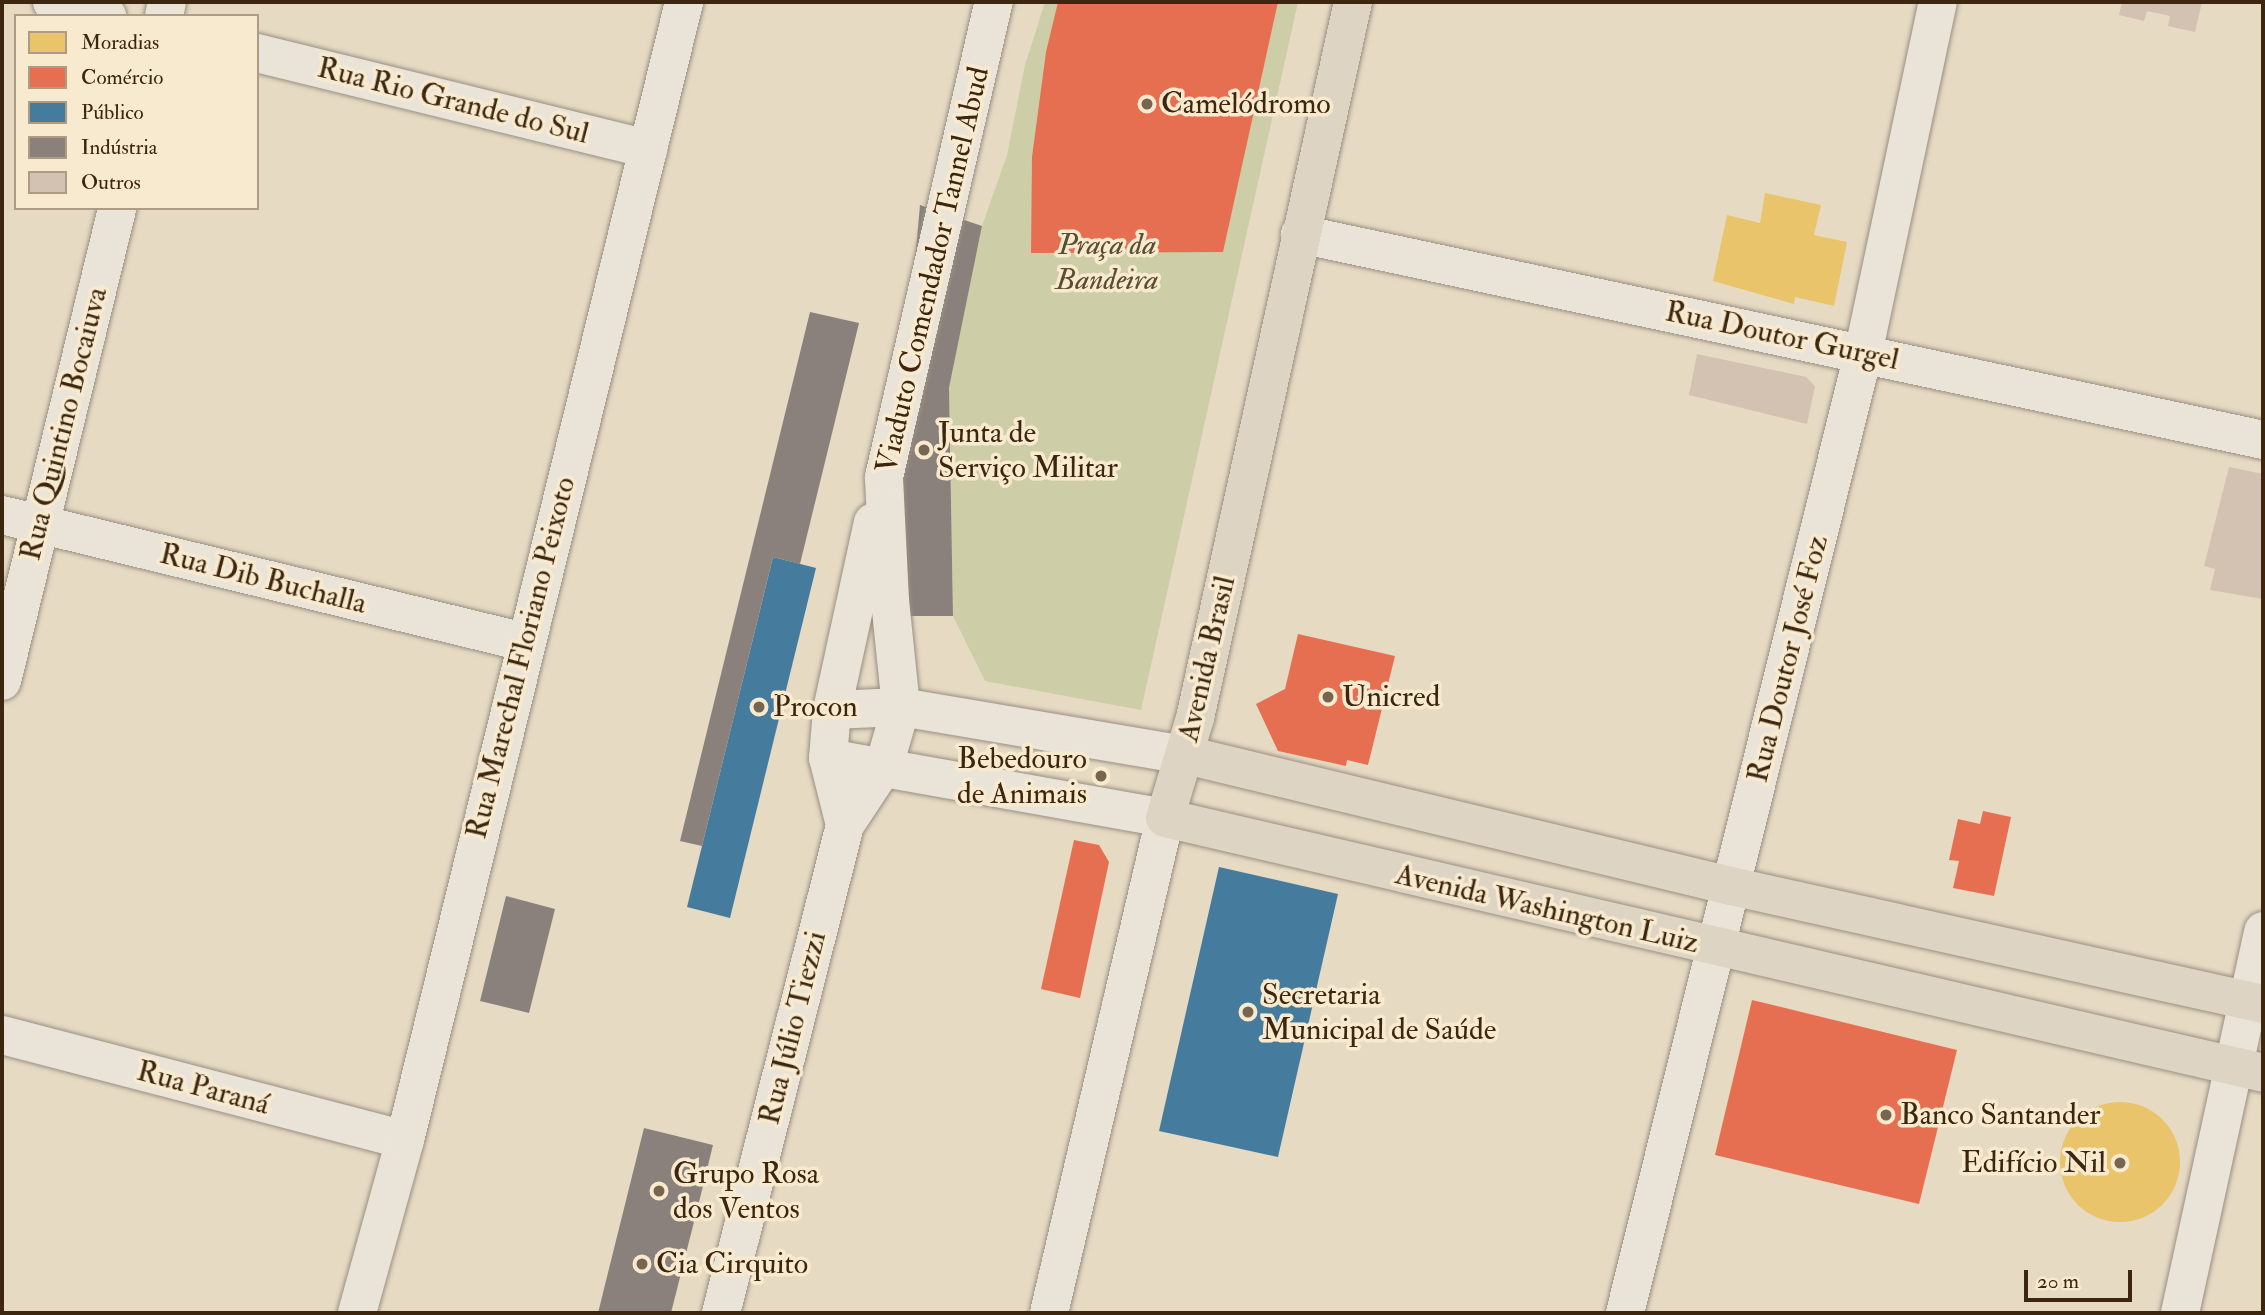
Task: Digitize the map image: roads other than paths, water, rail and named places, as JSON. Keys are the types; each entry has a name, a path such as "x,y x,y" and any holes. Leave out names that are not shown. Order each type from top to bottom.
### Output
{"main road":[{"name":"Avenida Brasil","path":"1165,818 1186,755 1353,2"},
{"path":"1186,755 1731,886 2254,1002"},
{"name":"Avenida Washington Luiz","path":"1165,818 2249,1070"}],"street":[{"path":"52,2 99,14"},
{"name":"Rua Marechal Floriano Peixoto","path":"357,1313 405,1140 524,642 684,2"},
{"name":"Viaduto Comendador Tannel Abud","path":"901,707 890,601 887,466 994,2"},
{"name":"Rua Doutor José Foz","path":"1625,1313 1863,354 1938,2"},
{"name":"Rua Rio Grande do Sul","path":"259,53 648,149"},
{"name":"Rua Quintino Bocaiuva","path":"2,681 117,210"},
{"name":"Rua Doutor Gurgel","path":"1300,234 2263,440"},
{"name":"Rua Júlio Tiezzi","path":"845,825 828,758 835,682 887,466"},
{"name":"Rua Dib Buchalla","path":"2,516 524,642"},
{"path":"832,710 901,707 1186,755"},
{"name":"Rua Júlio Tiezzi","path":"721,1313 845,825 884,766 901,707"},
{"name":"Avenida Washington Luiz","path":"828,758 1165,818"},
{"name":"Avenida Brasil","path":"1049,1313 1165,818"},
{"path":"2179,1313 2249,1070 2263,931"},
{"name":"Rua Paraná","path":"2,1035 405,1140"}],"place":[{"name":"Camelódromo","path":"1147,104"},
{"name":"Junta de Serviço Militar","path":"924,450"},
{"name":"Unicred","path":"1328,697"},
{"name":"Procon","path":"759,707"},
{"name":"Bebedouro de Animais","path":"1101,776"},
{"name":"Secretaria Municipal de Saúde","path":"1248,1012"},
{"name":"Banco Santander","path":"1886,1115"},
{"name":"Edifício Nil","path":"2120,1163"},
{"name":"Grupo Rosa dos Ventos","path":"659,1191"},
{"name":"Cia Cirquito","path":"642,1264"}],"park label":[{"name":"Praça da Bandeira","path":"1107,262"}]}
